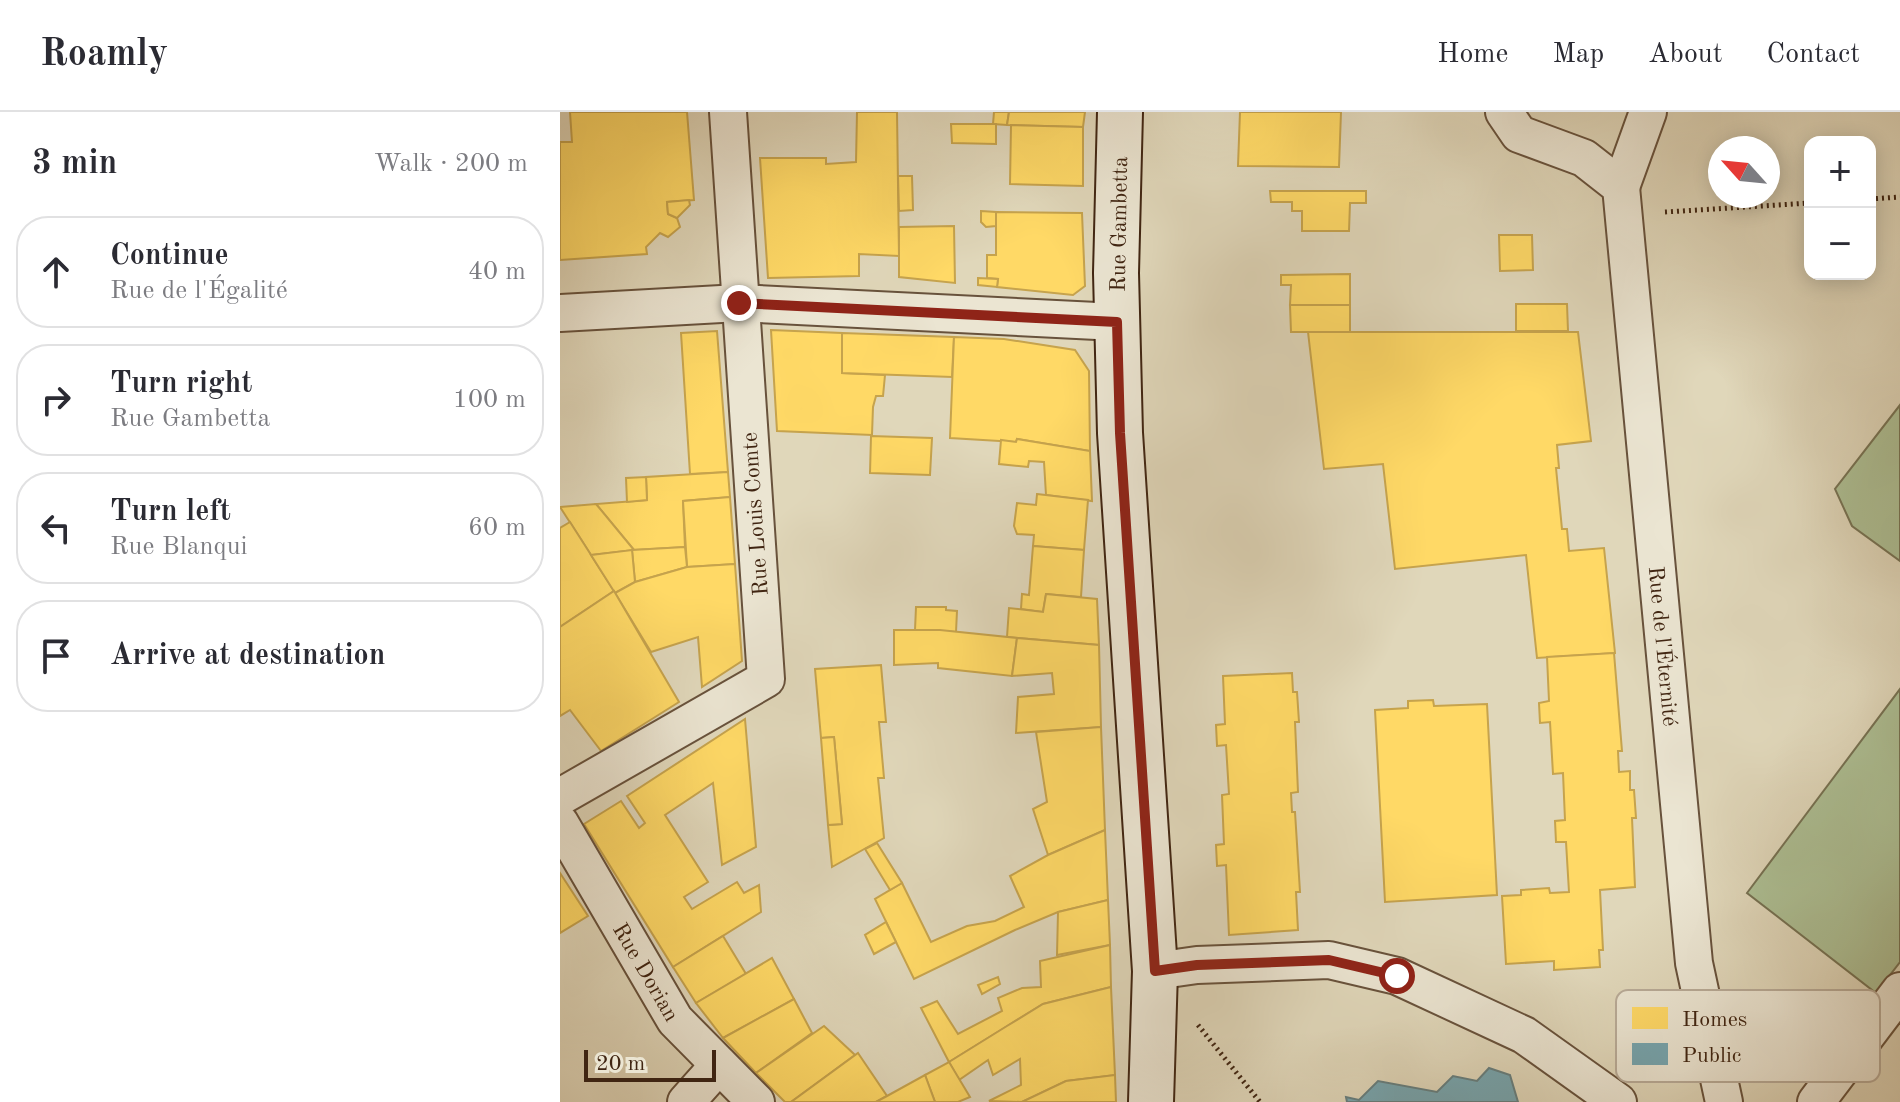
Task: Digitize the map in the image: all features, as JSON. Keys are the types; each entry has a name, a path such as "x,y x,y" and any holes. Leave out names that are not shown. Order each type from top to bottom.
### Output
{"main road":[{"name":"Rue Gambetta","path":"1120,112 1117,322 1121,448 1155,971 1151,1102"}],"street":[{"name":"Rue Louis Comte","path":"560,797 766,679 728,112"},
{"path":"1504,112 1519,134 1584,158 1622,201"},
{"name":"Rue de l'Éternité","path":"1648,112 1622,201 1694,963 1700,990"},
{"path":"560,313 739,303 1117,322"},
{"name":"Rue Dorian","path":"560,823 675,1020 756,1102"},
{"path":"1155,971 1197,965 1329,960 1397,976 1524,1035 1618,1102"},
{"path":"1880,1017 1900,991"},
{"path":"686,1102 719,1065"},
{"name":"Rue de l'Éternité","path":"1720,1082 1724,1102"},
{"path":"1816,1102 1831,1082"}],"path":[{"path":"1876,199 1900,197"},
{"path":"1622,201 1804,203"},
{"path":"1155,971 1260,1102"}],"green space":[{"path":"1900,405 1900,561 1852,526 1835,489"},
{"path":"1900,689 1900,962 1878,990 1872,990 1747,893"}],"building: Homes":[{"path":"570,112 687,112 694,200 667,202 668,214 677,218 680,227 668,237 660,233 646,247 647,254 560,260 560,142 572,142"},
{"path":"857,112 897,112 899,256 859,254 859,276 768,278 760,158 826,158 826,164 856,162"},
{"path":"994,112 1009,112 1007,125 993,124"},
{"path":"1009,112 1085,112 1083,127 1007,125"},
{"path":"1240,112 1341,112 1339,167 1238,166"},
{"path":"951,124 996,124 996,144 952,143"},
{"path":"1011,125 1083,127 1083,186 1010,184"},
{"path":"898,176 912,176 913,210 899,211"},
{"path":"1270,191 1366,191 1366,203 1350,203 1349,231 1302,231 1302,211 1292,211 1292,202 1271,202"},
{"path":"689,200 690,205 677,218 668,214 667,202"},
{"path":"981,211 996,212 996,226 986,227 981,222"},
{"path":"996,212 1082,213 1085,286 1073,295 997,287 998,279 987,278 987,255 996,255"},
{"path":"954,226 955,283 899,277 899,227"},
{"path":"1499,235 1532,235 1533,270 1500,271"},
{"path":"1350,274 1350,305 1290,305 1291,285 1281,285 1281,275"},
{"path":"978,278 998,279 997,287 978,285"},
{"path":"1516,304 1567,304 1568,331 1516,331"},
{"path":"1290,305 1350,305 1350,332 1291,332"},
{"path":"771,330 842,333 842,373 885,375 883,396 876,396 873,407 872,435 777,431"},
{"path":"717,331 728,472 690,474 681,333"},
{"path":"1308,332 1578,332 1591,441 1557,445 1562,529 1567,529 1569,551 1604,548 1615,653 1537,658 1526,555 1395,569 1383,464 1324,469"},
{"path":"842,333 954,337 952,377 842,373"},
{"path":"954,337 1004,339 1075,350 1089,371 1090,451 1017,439 1016,442 950,438"},
{"path":"871,436 932,438 930,475 870,473"},
{"path":"1017,439 1090,451 1092,501 1046,495 1044,462 1029,461 1028,467 999,464 1001,440 1016,442"},
{"path":"728,472 730,497 683,501 685,547 634,550 596,504 647,500 646,477"},
{"path":"646,477 647,500 627,502 626,478"},
{"path":"1037,494 1088,500 1084,550 1033,546 1034,535 1017,534 1014,526 1017,503 1036,505"},
{"path":"730,497 735,564 687,567 683,501"},
{"path":"596,504 634,550 591,555 560,507"},
{"path":"570,522 614,591 560,627 560,528"},
{"path":"1033,546 1084,550 1081,597 1046,594 1043,612 1021,609 1022,594 1029,595"},
{"path":"685,547 687,567 635,582 632,550"},
{"path":"632,550 635,582 615,593 591,555"},
{"path":"735,564 742,661 702,687 698,637 651,652 615,593 635,582 687,567"},
{"path":"614,591 679,702 601,751 570,710 560,716 560,627"},
{"path":"1046,594 1097,599 1099,645 1007,637 1009,608 1043,612"},
{"path":"916,607 946,607 946,610 957,611 956,632 915,630"},
{"path":"894,630 940,630 1017,638 1012,676 938,668 938,663 894,665"},
{"path":"1017,638 1099,645 1101,727 1016,733 1018,697 1054,694 1052,673 1012,676"},
{"path":"1614,653 1622,751 1618,751 1619,772 1630,771 1630,790 1634,790 1635,887 1600,890 1603,950 1599,950 1600,967 1554,970 1554,961 1506,964 1502,896 1521,895 1521,890 1549,888 1550,893 1569,892 1566,842 1556,842 1555,821 1565,820 1563,773 1553,774 1550,722 1540,723 1539,703 1549,701 1547,657"},
{"path":"881,665 886,722 879,722 884,778 878,778 884,838 832,867 828,825 842,824 834,737 821,738 815,669"},
{"path":"1292,673 1299,722 1295,722 1298,792 1291,793 1300,892 1296,892 1298,930 1229,935 1226,865 1217,866 1216,845 1224,844 1222,795 1229,794 1226,745 1217,746 1216,725 1225,724 1223,676"},
{"path":"1433,700 1434,706 1487,704 1497,895 1385,902 1375,710 1408,708 1408,701"},
{"path":"745,719 756,847 722,865 713,783 665,815 708,882 684,897 692,909 737,882 744,893 759,885 761,912 673,967 584,824 621,801 639,828 645,823 627,796"},
{"path":"1101,727 1105,830 1048,855 1033,809 1047,802 1036,732"},
{"path":"834,737 842,824 828,825 821,738"},
{"path":"1105,830 1108,900 1058,912 914,979 875,899 902,883 931,942 967,926 995,921 1024,907 1010,876"},
{"path":"877,843 902,883 890,890 865,849"},
{"path":"560,873 588,916 560,933"},
{"path":"1108,900 1110,945 1057,955 1058,912"},
{"path":"886,922 896,942 874,954 865,935"},
{"path":"723,936 746,974 696,1003 673,967"},
{"path":"1110,945 1111,987 1043,1004 949,1062 921,1008 937,1001 958,1034 1002,1011 998,998 1022,988 1041,987 1040,961"},
{"path":"772,958 794,999 723,1038 696,1003"},
{"path":"998,977 1000,984 982,994 978,985"},
{"path":"1111,987 1115,1075 1066,1081 1022,1102 989,1101 1021,1085 1020,1059 993,1075 988,1060 959,1080 949,1062 1043,1004"},
{"path":"794,999 812,1033 756,1073 723,1038"},
{"path":"824,1026 855,1055 791,1102 785,1102 756,1073"},
{"path":"858,1053 887,1096 876,1102 791,1102"},
{"path":"949,1062 970,1097 958,1102 935,1102 925,1075"},
{"path":"925,1075 935,1102 876,1102 887,1096"},
{"path":"1115,1075 1116,1102 1022,1102 1066,1081"}],"building: Public":[{"path":"1489,1068 1510,1075 1518,1102 1347,1102 1346,1097 1359,1100 1378,1081 1437,1092 1453,1076 1477,1081"}],"route":[{"path":"739,303 1117,322 1120,433 1155,971 1197,965 1329,960 1397,976"}]}
